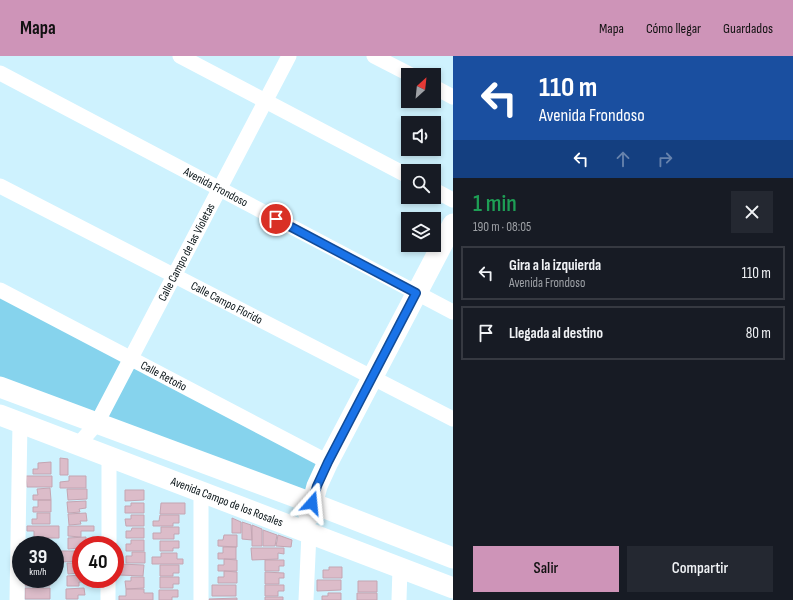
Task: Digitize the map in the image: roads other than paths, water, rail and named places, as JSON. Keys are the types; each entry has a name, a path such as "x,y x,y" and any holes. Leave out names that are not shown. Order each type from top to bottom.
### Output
{"street":[{"path":"180,56 401,172"},
{"name":"Calle Campo de las Violetas","path":"78,445 97,424 290,56"},
{"path":"374,56 401,70"},
{"name":"Avenida Frondoso","path":"0,73 219,190 453,312"},
{"path":"441,91 453,97"},
{"name":"Calle Campo Florido","path":"0,186 453,419"},
{"path":"441,194 453,200"},
{"path":"306,600 309,533 312,503 317,486 328,462 453,224"},
{"name":"Calle Retoño","path":"0,290 328,462"},
{"path":"0,387 312,503 453,558"},
{"name":"Avenida Campo de los Rosales","path":"0,415 453,588"},
{"path":"17,600 20,423"},
{"path":"109,536 110,457"},
{"path":"201,492 201,600"},
{"path":"399,600 400,568"},
{"path":"108,588 108,600"}]}
